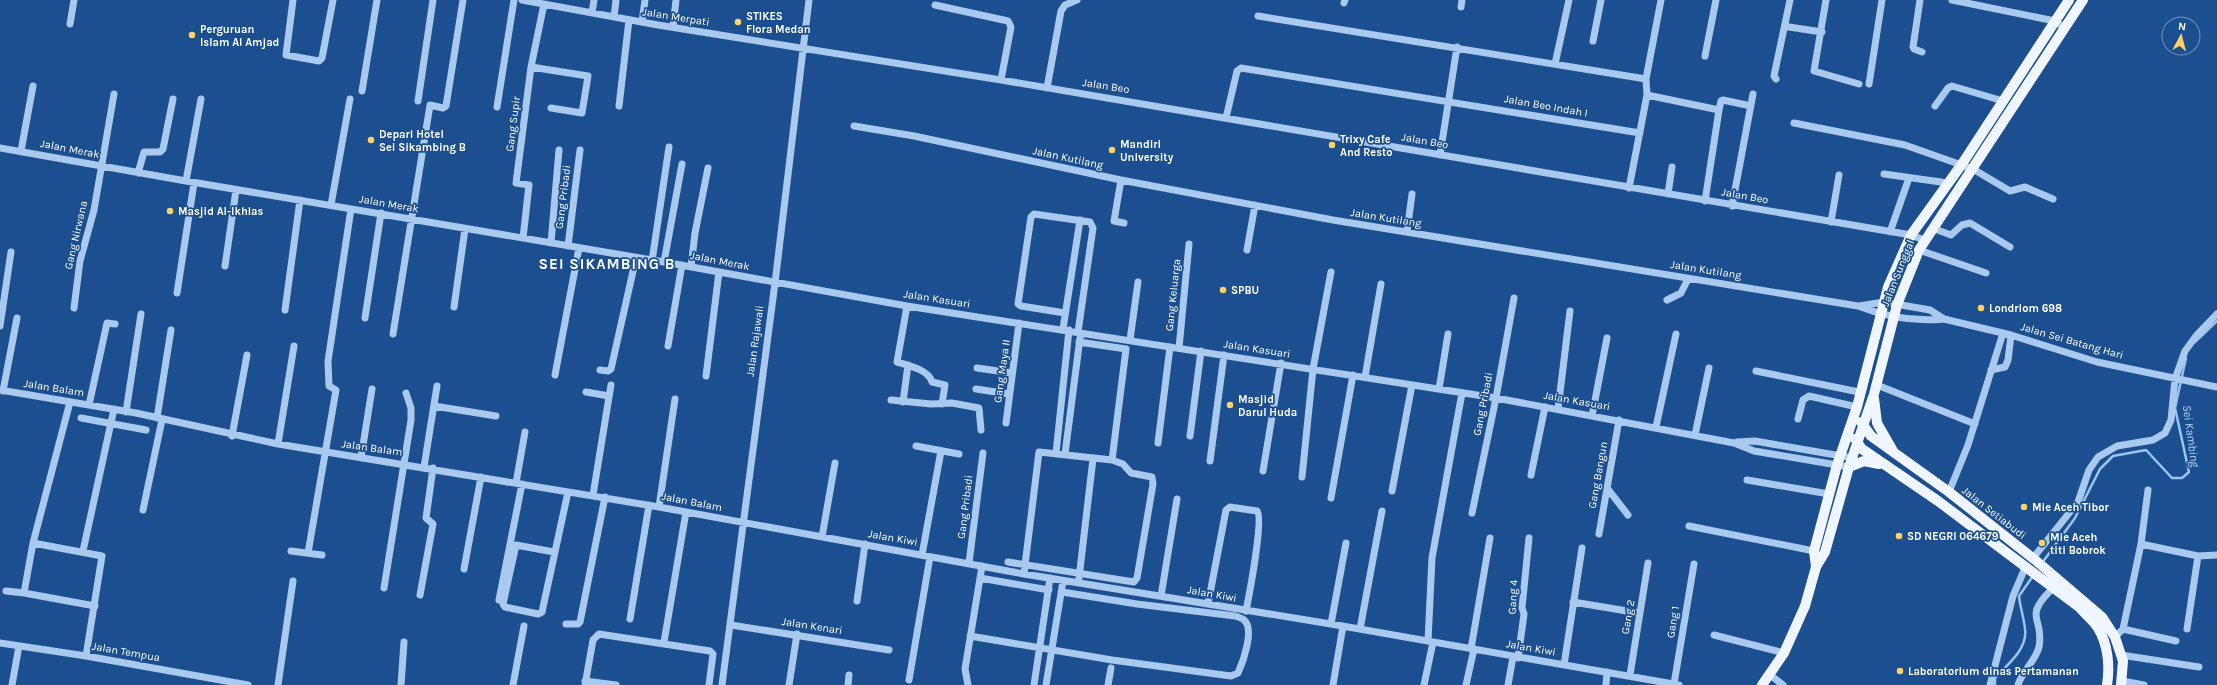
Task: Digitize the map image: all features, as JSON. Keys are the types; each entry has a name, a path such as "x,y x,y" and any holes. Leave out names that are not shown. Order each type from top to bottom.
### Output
{"main road":[{"name":"Jalan Sunggal","path":"1816,567 1814,551 1838,460 1856,409 1879,315 1888,287 1911,235 1962,164 2069,0"},
{"name":"Jalan Sunggal","path":"1762,685 1784,652 1805,606 1816,567 1825,552 1851,462 1875,389 1893,317 1919,250 1924,240 2084,0"},
{"path":"1875,389 1877,423 1897,456"},
{"name":"Jalan Setiabudi","path":"1856,409 1863,426 1871,436 1949,492 2060,579 2102,616 2115,637 2123,661 2122,683"},
{"path":"1850,426 1857,444 1883,465 1938,501 2079,607 2098,628 2106,648 2109,675 2107,685"},
{"path":"1851,462 1864,461 1883,465"}],"street":[{"path":"70,24 74,0"},
{"path":"294,0 286,56 317,61 322,58 333,0"},
{"path":"362,91 377,0"},
{"path":"418,102 433,0"},
{"path":"393,334 430,105 443,108 446,106 463,0"},
{"path":"497,107 514,0"},
{"name":"Jalan Merpati","path":"522,0 629,20 804,47"},
{"path":"592,13 594,0"},
{"path":"614,17 616,0"},
{"path":"642,22 645,0"},
{"path":"673,27 676,0"},
{"name":"Jalan Rajawali","path":"722,685 742,523 775,283 809,0"},
{"path":"1047,88 1062,11 1065,5 1077,0"},
{"path":"1555,64 1569,0"},
{"path":"1593,42 1601,0"},
{"path":"1629,188 1647,95 1646,78 1661,0"},
{"path":"1705,56 1716,0"},
{"path":"1776,79 1774,76 1790,0"},
{"path":"1826,0 1822,32 1814,71 1859,84"},
{"path":"1869,84 1882,0"},
{"path":"1920,0 1913,47 1914,49 1922,52"},
{"path":"1952,0 1976,2 2055,21 2065,28"},
{"name":"Gang Supir","path":"523,238 529,185 516,183 531,67 544,4"},
{"path":"936,6 1008,21 1010,27 1001,80"},
{"path":"1258,16 1646,78"},
{"path":"619,106 629,20"},
{"path":"1789,27 1822,32"},
{"name":"Jalan Beo","path":"804,47 1440,154 1732,206 1911,235 1924,240"},
{"path":"1440,154 1457,47"},
{"path":"531,67 588,76 582,113 551,108"},
{"name":"Jalan Beo Indah I","path":"1226,118 1237,71 1240,68 1448,100 1640,133"},
{"path":"21,151 33,86"},
{"path":"1935,106 1948,88 1952,86 2003,101"},
{"name":"Gang Nirwana","path":"74,308 80,261 94,210 114,94"},
{"path":"1732,206 1753,94"},
{"path":"1647,95 1719,110"},
{"path":"138,173 144,152 160,152 163,149 173,99"},
{"path":"176,293 201,99"},
{"path":"331,205 350,99"},
{"path":"1705,201 1721,102 1723,100 1751,106"},
{"path":"1794,123 1905,145 1973,168 2010,191 2025,187 2053,199"},
{"name":"Jalan Kutilang","path":"854,126 914,136 1121,180 1408,232 1858,306 1879,315"},
{"name":"Jalan Merak","path":"0,148 236,190 381,213 465,229 682,265 775,283"},
{"path":"652,261 669,148"},
{"path":"551,243 559,150"},
{"name":"Gang Pribadi","path":"568,246 580,150"},
{"path":"664,262 682,164"},
{"path":"1668,194 1672,167"},
{"path":"691,267 708,168"},
{"path":"1884,174 1948,183"},
{"path":"1831,222 1839,175"},
{"path":"1890,232 1909,178"},
{"path":"1121,180 1114,221 1124,223"},
{"path":"224,266 236,190"},
{"path":"1408,232 1412,194"},
{"path":"286,310 300,200"},
{"path":"1246,250 1255,204"},
{"path":"308,553 336,390 329,386 328,360 351,209"},
{"path":"365,318 381,213"},
{"path":"1065,313 1021,306 1017,302 1032,216 1080,220 1090,222 1093,228 1065,454"},
{"path":"1056,453 1066,330 1065,313 1080,220"},
{"path":"1932,228 1951,234 1962,225 1970,223 2010,247"},
{"path":"454,307 465,229"},
{"name":"Gang Keluarga","path":"1179,348 1189,244"},
{"path":"555,375 578,248"},
{"path":"1919,250 1986,273"},
{"path":"0,326 11,252"},
{"path":"600,370 608,371 611,369 636,258"},
{"path":"668,346 682,265"},
{"path":"706,376 719,272"},
{"path":"1302,477 1313,369 1331,272"},
{"path":"1667,300 1681,293 1688,279"},
{"path":"1130,340 1138,282"},
{"name":"Jalan Kasuari","path":"775,283 907,306 1281,363 1496,398 1619,420 1734,443 1754,451 1851,462"},
{"path":"1365,377 1381,284"},
{"name":"Gang Pribadi","path":"1472,513 1496,398 1514,298"},
{"name":"Jalan Kutilang","path":"1858,306 1884,302"},
{"name":"Jalan Sei Batang Hari","path":"1884,302 1930,310 1944,319"},
{"path":"907,306 897,362 926,372 930,376 932,382 946,385 942,404"},
{"path":"1558,409 1570,311"},
{"path":"126,412 141,314"},
{"path":"2033,558 2078,502 2089,470 2098,458 2117,446 2153,440 2165,433 2171,420 2177,379 2185,351 2196,336 2217,314"},
{"name":"Jalan Sei Batang Hari","path":"1879,315 1929,320 1944,319 2011,335 2098,362 2217,387"},
{"path":"2,390 17,318"},
{"path":"89,405 107,323 116,324"},
{"name":"Gang Maya II","path":"1006,423 1019,323"},
{"path":"143,510 159,419 171,330"},
{"path":"1949,492 1970,422 1991,370 2003,333"},
{"path":"1439,389 1448,334"},
{"path":"1656,427 1676,334"},
{"path":"1991,370 2005,367 2008,360 2011,335"},
{"path":"1592,416 1607,338"},
{"path":"1079,342 1126,349 1112,460"},
{"path":"278,444 294,346"},
{"path":"1158,443 1170,347"},
{"path":"1190,436 1200,351"},
{"path":"232,436 247,355"},
{"path":"1210,461 1224,355"},
{"path":"1263,471 1281,363"},
{"path":"903,402 908,365"},
{"path":"977,368 1012,374"},
{"path":"1695,435 1708,368"},
{"path":"1756,372 1859,392"},
{"path":"1331,498 1353,375"},
{"path":"593,496 610,385"},
{"path":"1392,491 1412,385"},
{"path":"424,467 437,386"},
{"path":"976,389 1009,394"},
{"path":"1875,389 1970,422"},
{"name":"Jalan Balam","path":"2,390 126,412 232,436 326,453 433,468 519,484 605,497 742,523"},
{"path":"361,458 372,390"},
{"path":"586,392 609,396"},
{"path":"384,588 411,414 406,393"},
{"path":"1424,685 1430,641 1432,558 1462,393"},
{"path":"1798,419 1803,400 1810,396 1856,409"},
{"path":"659,507 676,399"},
{"path":"891,400 979,408 981,430"},
{"path":"24,593 33,543 70,402"},
{"path":"434,406 496,416"},
{"path":"1531,475 1545,407"},
{"path":"83,551 114,410"},
{"path":"81,418 146,430"},
{"name":"Gang Bangun","path":"1599,534 1619,420"},
{"path":"499,600 519,484 525,432"},
{"path":"916,446 959,454"},
{"path":"922,555 941,451"},
{"path":"1008,562 1025,565 1079,574 1134,582 1137,578 1153,484 1152,478 1131,473 1123,464 1112,460 1039,452 1025,565 1024,574"},
{"name":"Gang Pribadi","path":"969,563 983,453"},
{"path":"1077,583 1093,459"},
{"path":"822,537 835,463"},
{"path":"420,595 433,524 426,518 433,468"},
{"path":"464,569 480,477"},
{"path":"1747,480 1829,494"},
{"path":"1607,488 1628,515"},
{"path":"2115,637 2123,629 2140,544 2148,490"},
{"path":"554,552 516,545 504,604 505,607 541,614 568,492"},
{"path":"566,624 578,624 580,622 605,497"},
{"path":"1161,596 1177,499"},
{"path":"630,619 649,505"},
{"path":"1208,604 1226,510 1230,507 1258,511 1260,516 1258,543 1246,611"},
{"path":"1360,630 1382,511"},
{"path":"664,642 686,512"},
{"name":"Jalan Kiwi","path":"742,523 865,544 1063,581 1343,626 1516,657 1630,675 1676,685"},
{"path":"1689,526 1814,551"},
{"path":"1466,685 1490,538"},
{"name":"Gang 4","path":"1508,685 1516,657 1524,614 1522,608 1529,538"},
{"path":"33,543 100,554 102,557 86,656"},
{"path":"1331,624 1346,543"},
{"path":"858,601 865,544"},
{"path":"2140,544 2198,556 2217,555"},
{"path":"1564,665 1582,548"},
{"path":"291,551 322,555"},
{"path":"909,680 930,556"},
{"path":"2187,628 2198,556"},
{"name":"Gang 2","path":"1630,675 1648,563"},
{"name":"Gang 1","path":"1676,685 1694,564"},
{"path":"968,685 964,669 982,566"},
{"path":"1990,685 2013,596 2027,569"},
{"path":"980,578 1049,590"},
{"path":"1034,685 1050,578"},
{"path":"278,685 293,581"},
{"path":"1046,685 1063,581"},
{"path":"2018,685 2021,676 2035,657 2039,647 2040,639 2035,616 2036,610 2041,600 2052,587"},
{"path":"6,591 95,606"},
{"path":"970,636 1052,650 1231,676 1238,673 1247,642 1249,627 1244,620 1235,616 1137,604 1062,592"},
{"path":"1573,602 1639,613"},
{"name":"Jalan Kenari","path":"730,625 797,634 889,650"},
{"path":"513,685 524,626"},
{"path":"1333,685 1343,626"},
{"path":"2123,629 2176,641"},
{"path":"789,685 797,634"},
{"path":"616,685 585,683 593,640 597,635 664,642 712,652 709,685"},
{"path":"1714,635 1784,652"},
{"path":"401,685 404,642"},
{"name":"Jalan Tempua","path":"0,643 86,656 204,681 248,685"},
{"path":"12,685 19,646"},
{"path":"2121,655 2199,667"},
{"path":"1108,685 1110,668"},
{"path":"1606,685 1607,672"},
{"path":"1769,674 1783,685"},
{"path":"848,685 849,675"},
{"path":"2122,683 2144,685"}],"waterway":[{"name":"Sei Kambing","path":"2195,342 2217,321"},
{"name":"Sei Kambing","path":"2042,563 2075,518 2100,469 2113,456 2146,450 2172,478 2182,478 2189,472 2175,408 2186,358"},
{"name":"Sei Kambing","path":"1995,685 1995,678 2016,656 2023,643 2025,629 2019,596 2033,576"}],"place":[{"name":"STIKES Flora Medan","path":"738,22"},
{"name":"Perguruan Islam Al Amjad","path":"192,35"},
{"name":"Depari Hotel Sei Sikambing B","path":"371,140"},
{"name":"Trixy Cafe And Resto","path":"1332,145"},
{"name":"Mandiri University","path":"1112,150"},
{"name":"Masjid Al-Ikhlas","path":"170,211"},
{"name":"SPBU","path":"1223,290"},
{"name":"Londriom 698","path":"1981,308"},
{"name":"Masjid Darul Huda","path":"1230,405"},
{"name":"Mie Aceh Tibor","path":"2024,507"},
{"name":"SD NEGRI 064679","path":"1899,536"},
{"name":"Mie Aceh titi Bobrok","path":"2042,543"},
{"name":"Laboratorium dinas Pertamanan","path":"1900,671"}],"district":[{"name":"SEI SIKAMBING B","path":"607,264"}]}
